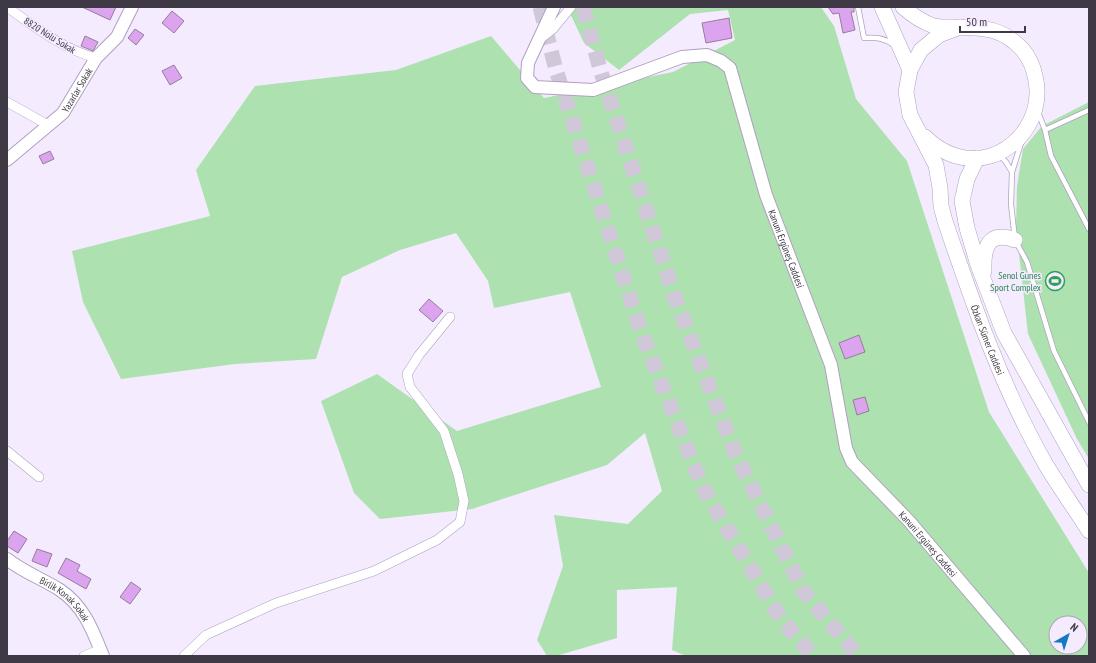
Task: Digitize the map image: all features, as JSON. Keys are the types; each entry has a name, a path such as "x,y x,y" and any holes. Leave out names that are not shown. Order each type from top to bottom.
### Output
{"main road":[{"path":"882,7 910,70"},
{"name":"Özkan Sümer Caddesi","path":"903,7 920,20 935,26 983,27 1005,35 1022,49 1033,67 1037,80 1038,87 1036,108 1029,127 1015,143 997,153 977,158 956,156 937,148 922,134"},
{"name":"Özkan Sümer Caddesi","path":"960,27 939,35 921,50 910,70 906,92 910,115 922,134 936,165 941,206 974,309 1004,381 1046,464 1089,531"},
{"name":"Özkan Sümer Caddesi","path":"977,158 967,178 962,201 967,228 984,280 1004,333 1089,485"},
{"path":"984,280 984,256 987,244 994,239 1004,236 1015,240"}],"street":[{"name":"8820 Nolu Sokak","path":"7,7 37,28 80,54 96,58"},
{"name":"Yazarlar Sokak","path":"7,160 63,113 96,58 117,37 132,7"},
{"name":"Kanuni Ergüneş Caddesi","path":"554,7 528,63 527,78 535,87 543,89 593,90 682,57 707,55 721,61 730,68 766,195 831,365 846,448 852,462 909,521 1024,656"},
{"path":"539,40 553,29 571,7"},
{"path":"7,102 48,125"},
{"path":"184,656 206,635 276,603 374,571 437,540 460,522 464,501 458,474 444,431 410,387 407,374 419,355 450,317"},
{"path":"7,451 39,477"},
{"name":"Birlik Konak Sokak","path":"7,559 61,591 80,609 91,625 102,653"},
{"path":"84,656 102,653"}],"lane":[{"path":"858,7 864,38 875,37 886,40 903,52"},
{"path":"1036,108 1045,130 1051,156 1089,230"},
{"path":"1045,130 1089,110"},
{"path":"1023,134 1012,172 1011,204 1015,240 1027,262 1054,351 1089,422"},
{"path":"997,153 1006,162 1012,172"}],"green space":[{"path":"567,7 821,7 834,26 856,99 907,161 989,412 1089,573 1089,656 686,656 672,650 677,587 617,590 617,638 556,656 547,656 537,640 563,566 554,515 628,524 662,491 645,433 607,465 472,509 380,519 354,493 321,401 377,374 457,431 601,387 570,292 494,308 488,281 456,233 400,250 342,277 316,359 235,364 121,379 83,302 72,251 210,216 196,170 255,86 396,70 491,36 544,98 673,72 735,40 728,10 690,14 619,70 584,43"},
{"name":"Senol Gunes Sport Complex","path":"1089,102 1089,459 1077,439 1028,334 1016,227 1017,186 1023,149 1042,126"}],"building":[{"path":"82,7 116,7 110,20"},
{"path":"828,7 854,7 854,12 851,12 855,30 843,33 839,13 833,14"},
{"path":"172,11 184,21 174,33 162,23"},
{"path":"729,18 732,38 706,43 702,23"},
{"path":"135,29 144,35 136,45 128,38"},
{"path":"85,36 98,42 93,51 81,46"},
{"path":"174,65 182,78 170,85 162,71"},
{"path":"50,151 54,159 43,164 39,156"},
{"path":"429,299 443,311 433,322 419,310"},
{"path":"859,335 865,352 845,359 839,343"},
{"path":"865,397 869,411 857,415 853,400"},
{"path":"14,531 27,539 18,553 7,546 7,541"},
{"path":"37,549 52,554 47,567 32,561"},
{"path":"66,558 80,565 77,571 91,579 86,589 58,573"},
{"path":"131,582 141,589 130,604 120,597"}],"tunnel":[{"path":"540,7 556,70 642,334 703,488 781,619 813,656"},
{"path":"583,7 600,69 674,295 735,453 804,592 858,656"}],"place":[{"name":"Senol Gunes Sport Complex","path":"1055,281"}]}
